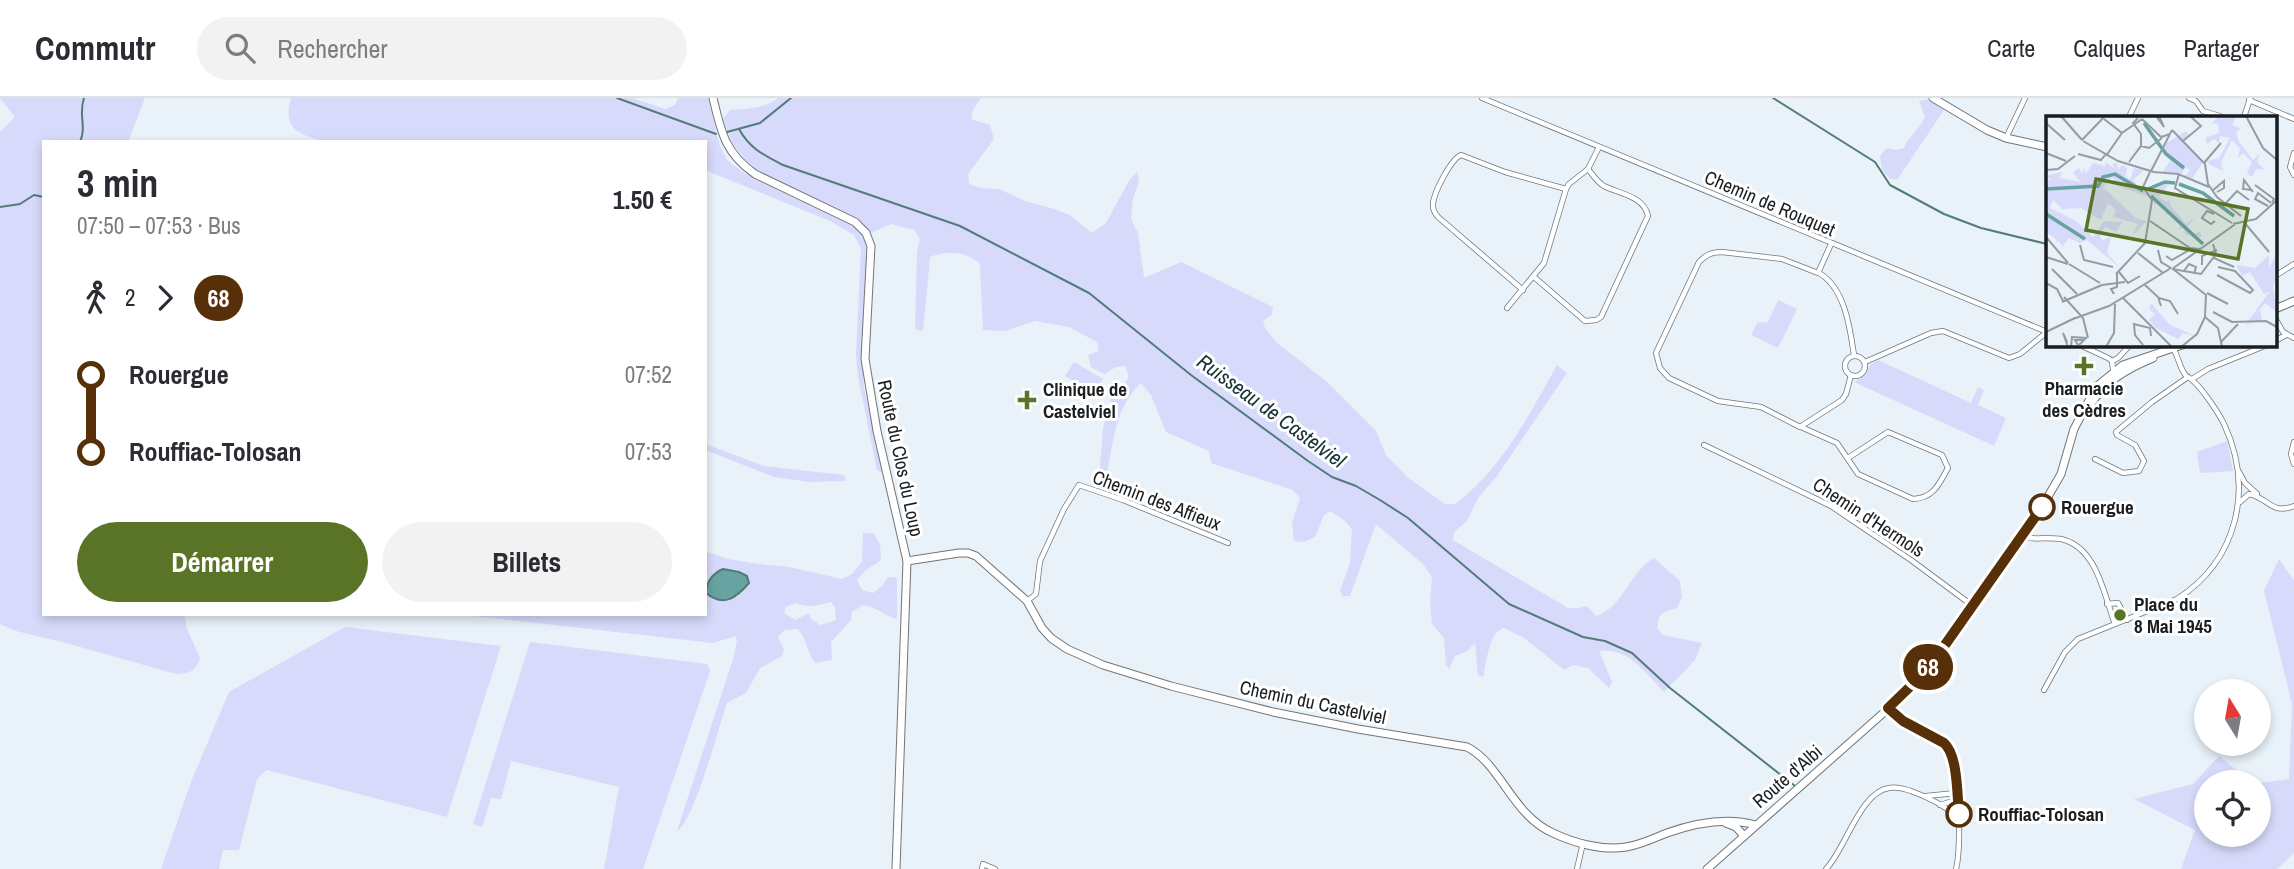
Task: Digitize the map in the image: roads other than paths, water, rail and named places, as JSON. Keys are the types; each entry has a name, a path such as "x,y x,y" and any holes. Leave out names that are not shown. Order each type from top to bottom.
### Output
{"street":[{"name":"Route du Clos du Loup","path":"713,98 722,134 734,157 755,174 846,217 862,228 868,238 871,264 865,359 877,431 907,561 896,869"},
{"name":"Chemin de Rouquet","path":"1482,98 2046,332"},
{"path":"1933,98 1945,101 2006,138 2046,147"},
{"path":"2006,138 2025,98"},
{"path":"2129,116 2138,98"},
{"path":"2189,98 2196,101 2203,111 2219,116"},
{"path":"2244,116 2249,99 2294,119"},
{"path":"1507,308 1544,263 1566,189 1588,169 1599,147"},
{"path":"2294,153 2290,167 2294,175"},
{"path":"1523,290 1438,217 1433,206 1435,197 1453,160 1461,155 1505,172 1566,189"},
{"path":"1534,278 1585,321 1601,317 1648,216 1647,210 1639,201 1600,183 1588,169"},
{"path":"1818,273 1831,244"},
{"path":"1849,457 1888,432 1942,455 1948,468 1935,491 1923,499 1913,499 1858,474 1837,443 1761,407 1718,401 1669,378 1660,368 1656,353 1699,262 1713,252 1721,252 1782,259 1830,279 1849,322 1854,355"},
{"path":"2276,274 2294,264"},
{"path":"2276,306 2294,301"},
{"path":"2276,320 2286,335 2294,338"},
{"path":"1865,362 1931,333 1942,331 2009,358 2020,354 2046,333"},
{"path":"2276,340 2286,335"},
{"path":"2082,346 2118,365 2179,346"},
{"path":"2118,365 2129,346"},
{"path":"2095,459 2123,473 2139,471 2144,461 2135,444 2116,435 2119,427 2190,378 2265,346"},
{"path":"2174,348 2183,372 2222,420 2231,441 2238,471 2239,506"},
{"path":"1854,355 1865,362 1863,373 1852,375 1847,372 1845,363 1848,358 1854,355"},
{"name":"Route d'Albi","path":"1707,869 1888,708 1927,669 2029,528 2061,474 2074,429 2088,398 2118,365"},
{"path":"1800,427 1842,400 1852,375"},
{"path":"2294,442 2291,454 2294,464"},
{"name":"Chemin d'Hermols","path":"1704,445 1831,506 1911,559 1974,606"},
{"path":"2238,471 2245,483 2265,502"},
{"name":"Chemin des Affieux","path":"1027,600 1036,594 1040,561 1064,509 1079,485 1228,543"},
{"path":"2044,690 2078,639 2177,599 2195,586 2225,547 2242,499 2249,494 2277,509 2294,506"},
{"path":"2029,528 2039,536"},
{"path":"2023,537 2025,539 2039,536 2069,541 2082,548 2094,566 2115,624"},
{"name":"Chemin du Castelviel","path":"907,561 968,553 983,562 1027,600 1042,628 1051,638 1067,649 1103,665 1171,686 1273,712 1357,729 1460,744 1482,758 1530,818 1550,832 1583,843 1627,847 1671,831 1718,822 1742,821 1756,825"},
{"path":"2108,604 2118,603 2127,620"},
{"path":"1888,708 1903,721 1947,745 1954,764 1959,819 1960,851 1956,869"},
{"path":"1826,869 1836,857 1857,816 1879,792 1894,787 1926,796 1957,795"},
{"path":"1939,805 1953,800 1957,795"},
{"path":"1926,796 1959,819"},
{"path":"1718,822 1736,827 1744,836"},
{"path":"1577,869 1583,843"},
{"path":"982,869 983,864 995,869"}],"waterway":[{"name":"Ruisseau de Castelviel","path":"81,140 84,98"},
{"name":"Ruisseau de Castelviel","path":"617,98 716,134"},
{"name":"Ruisseau de Castelviel","path":"727,132 760,123 791,98"},
{"path":"1773,98 1875,162 1890,185 1944,214 1981,228 2046,244"},
{"name":"Ruisseau de Castelviel","path":"739,129 753,147 783,165 960,226 1089,293 1191,375 1308,461 1408,518 1509,604 1583,637 1605,641 1632,653 1670,688 1795,786"},
{"name":"Ruisseau de Castelviel","path":"0,207 20,204 34,195 42,197"}],"place":[{"name":"Pharmacie des Cèdres","path":"2084,366"},
{"name":"Clinique de Castelviel","path":"1027,400"},
{"name":"Rouergue","path":"2042,507"},
{"name":"Place du 8 Mai 1945","path":"2120,615"},
{"name":"Rouffiac-Tolosan","path":"1959,814"}]}
